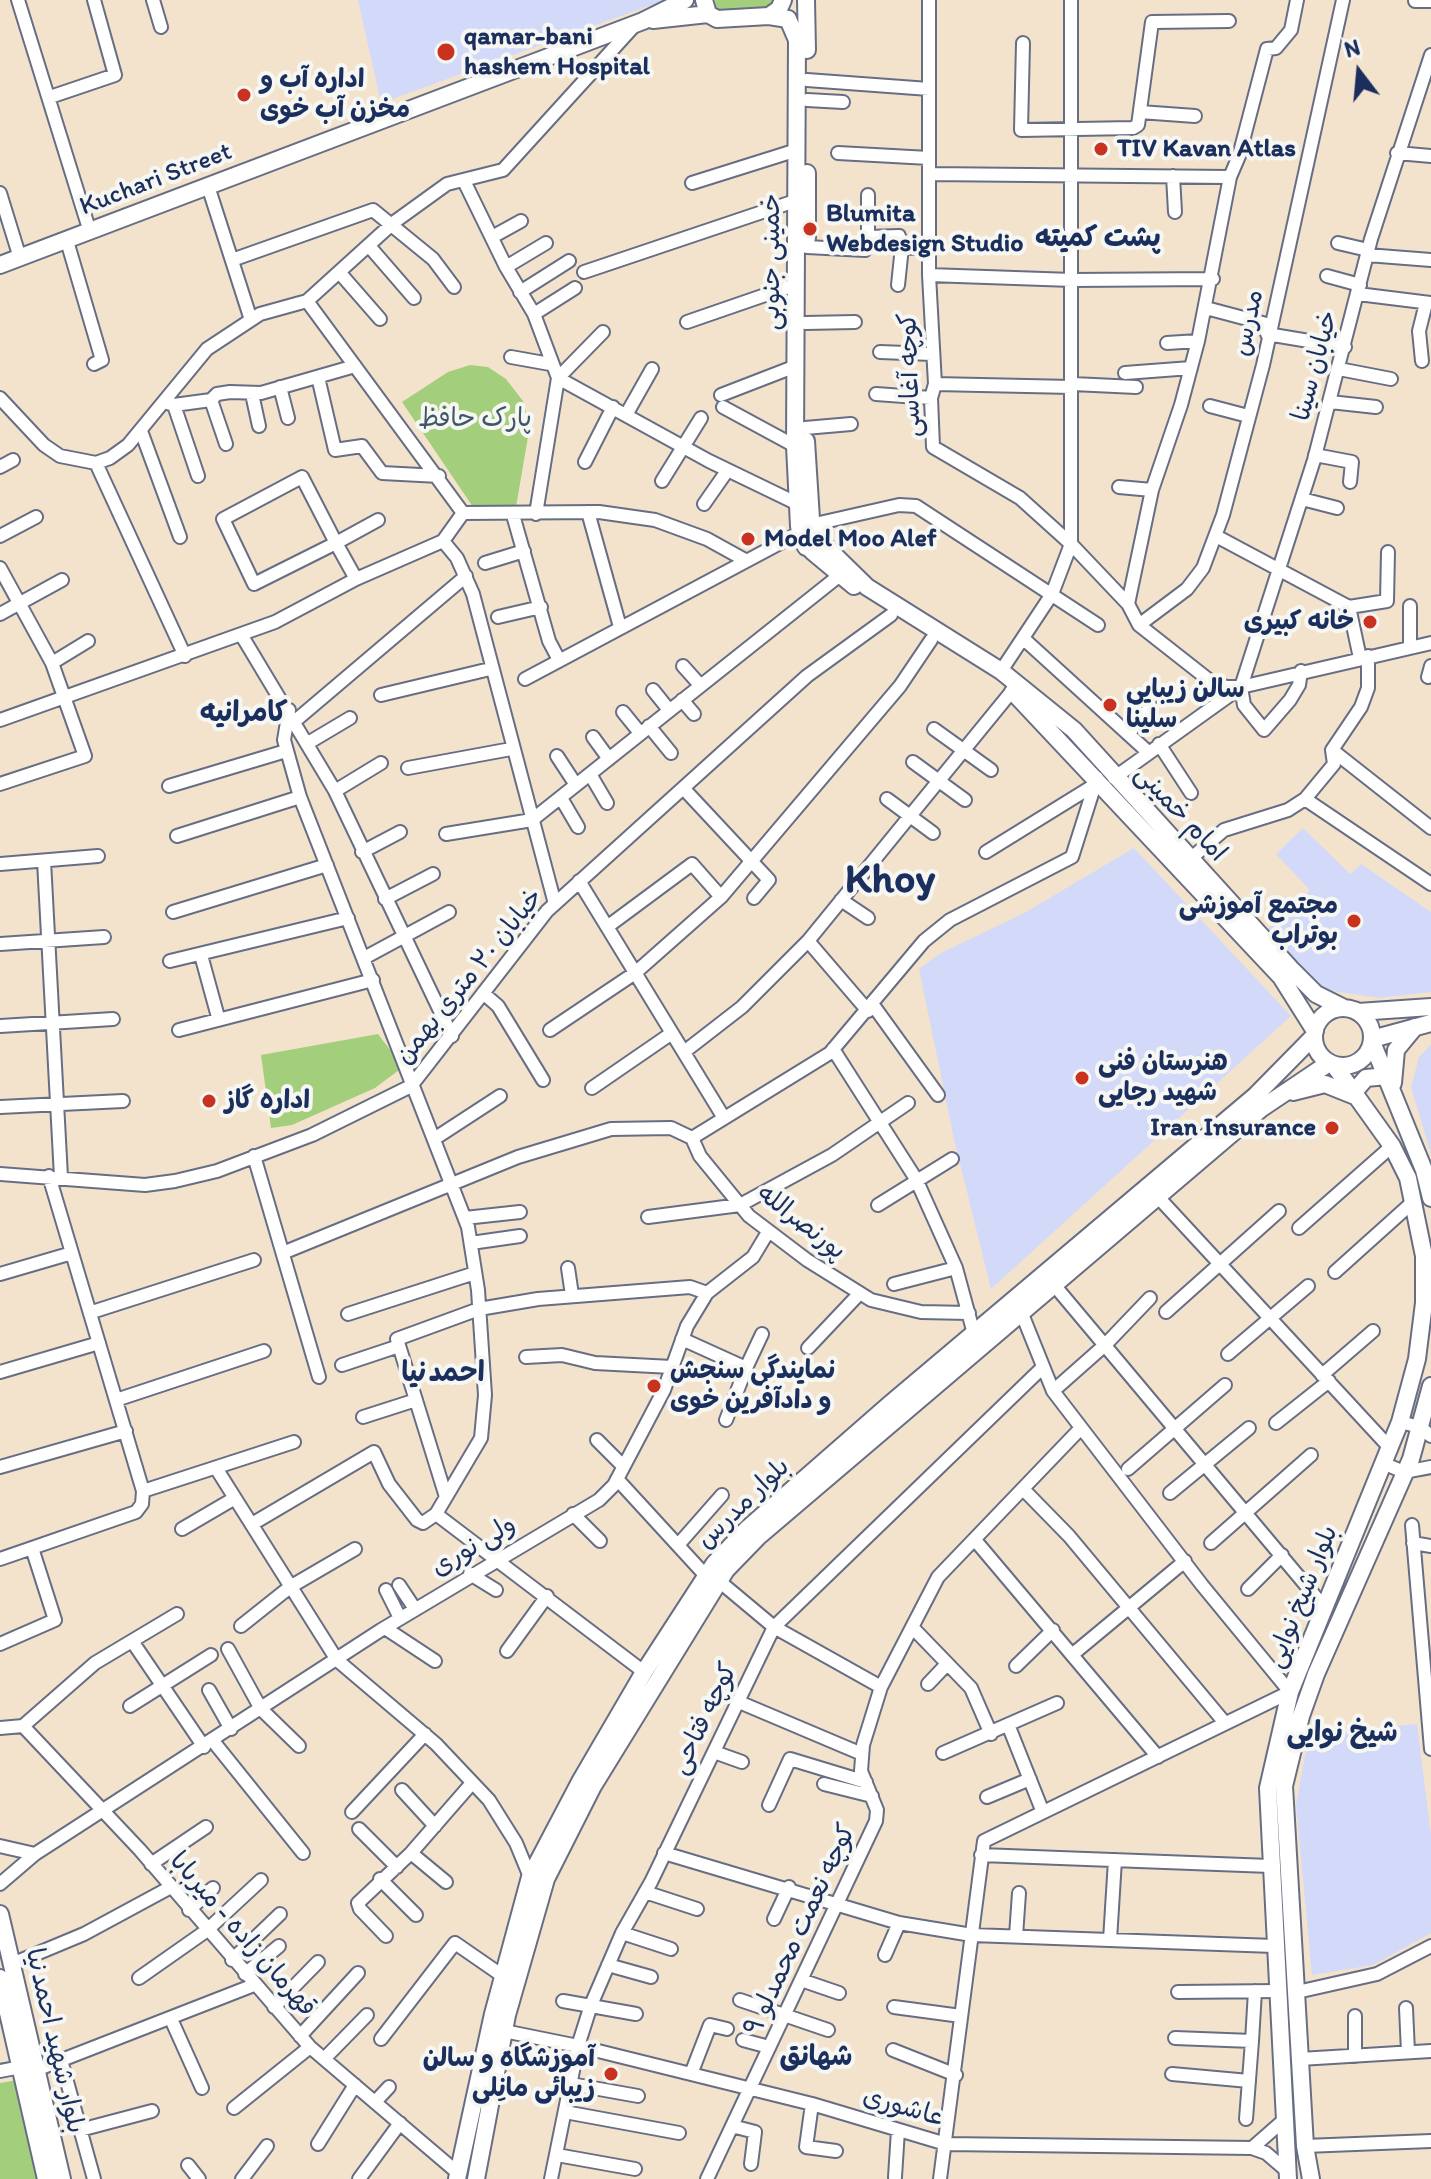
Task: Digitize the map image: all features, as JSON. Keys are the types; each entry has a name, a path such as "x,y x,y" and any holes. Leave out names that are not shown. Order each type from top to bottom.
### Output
{"main road":[{"path":"640,22 685,0"},
{"path":"640,22 706,7 717,19 769,16 779,9 783,0"},
{"name":"خمینی جنوبی","path":"806,0 806,526"},
{"name":"خمینی جنوبی","path":"769,16 788,19 794,25 797,40 795,446 798,504 806,526"},
{"name":"Kuchari Street","path":"0,265 640,22"},
{"path":"806,526 817,547"},
{"name":"امام خمینی","path":"817,547 840,575 891,615 1012,691 1189,860 1316,994 1351,1010"},
{"name":"امام خمینی","path":"817,547 867,587 1001,671 1074,730 1102,780 1281,977 1303,1008 1315,1034"},
{"path":"1303,1008 1312,1004 1316,994"},
{"path":"1423,1025 1372,1041 1358,1062 1332,1064 1318,1052 1315,1034 1325,1014 1431,1007"},
{"path":"1351,1010 1368,1022 1372,1041"},
{"path":"1276,1097 1325,1084 1355,1094 1366,1078 1390,1083 1396,1050 1423,1025"},
{"name":"بلوار مدرس","path":"458,2176 509,1981 530,1877 581,1780 644,1672 747,1529 1289,1064 1315,1034"},
{"name":"بلوار شیخ نوایی","path":"1288,2175 1268,1788 1290,1692 1400,1422 1417,1359 1424,1303 1423,1200 1390,1083 1372,1041"},
{"path":"1289,1064 1306,1065 1301,1080"},
{"name":"بلوار مدرس","path":"476,2179 504,2031 509,1981 546,1879 564,1838 712,1578 1276,1097 1332,1064"},
{"name":"بلوار شیخ نوایی","path":"1332,1064 1392,1146 1423,1200"},
{"name":"بلوار شیخ نوایی","path":"1311,2179 1305,2146 1286,1832 1286,1775 1316,1674 1404,1472 1426,1432 1431,1386"},
{"name":"بلوار شهید احمدنیا","path":"0,1914 12,1964 46,2179"},
{"name":"بلوار شهید احمدنیا","path":"0,1978 62,2179"}],"street":[{"path":"18,0 90,232"},
{"path":"50,97 115,75 94,0"},
{"path":"153,0 161,27"},
{"name":"کوچه آغاسی","path":"929,0 929,275 935,384 931,398 933,447 1020,498 1071,544 1128,604 1139,625 1209,680 1226,687 1241,687"},
{"path":"1001,671 1025,640 1052,594 1071,544 1071,0"},
{"path":"1128,604 1152,490 1191,368 1213,279 1230,177 1239,156 1267,49 1276,48 1291,30 1297,0"},
{"name":"مدرس","path":"1139,625 1187,589 1203,568 1216,536 1248,416 1343,0"},
{"path":"1415,1 1431,1"},
{"path":"1023,43 1021,130 1136,127 1152,22 1229,21"},
{"path":"0,398 44,445 60,456 96,463 128,445 169,403 207,349 251,320 307,301 393,223 447,184 503,170 640,22"},
{"name":"خیابان سینا","path":"1241,687 1315,455 1367,252 1397,153 1426,86 1431,55"},
{"path":"807,80 929,89"},
{"path":"807,100 843,102"},
{"path":"1140,112 1195,116"},
{"path":"692,183 797,150"},
{"path":"838,153 929,158"},
{"path":"1397,153 1431,156"},
{"path":"929,174 1230,177"},
{"path":"1173,176 1175,212"},
{"path":"464,181 506,267 534,314 550,364 558,378 727,471 798,504"},
{"path":"208,186 251,320"},
{"path":"0,193 20,258"},
{"path":"807,247 865,250 868,195"},
{"path":"584,272 795,201"},
{"path":"232,260 373,210 393,223 433,259 454,287"},
{"path":"492,237 521,221"},
{"path":"868,237 899,236 902,247 898,285"},
{"path":"67,241 102,360 94,364"},
{"path":"506,267 546,243"},
{"path":"1338,243 1367,252 1431,260"},
{"path":"369,246 414,298"},
{"path":"902,247 929,249"},
{"path":"520,292 569,261"},
{"path":"339,272 380,319"},
{"path":"929,275 1072,280 1213,279"},
{"path":"1327,276 1359,290 1429,303 1419,331 1422,361"},
{"path":"687,322 797,284"},
{"path":"534,314 575,288"},
{"path":"307,301 439,476 463,513"},
{"path":"1206,308 1268,330 1345,347"},
{"path":"805,323 855,322"},
{"path":"536,514 558,378 603,332"},
{"path":"1167,343 1198,341"},
{"path":"880,352 932,354"},
{"path":"511,357 550,364"},
{"path":"169,403 211,400 217,394 230,392 252,394 355,366"},
{"path":"795,446 722,401 796,366"},
{"path":"1125,373 1191,368"},
{"path":"626,415 652,369"},
{"path":"1339,369 1391,379"},
{"path":"318,377 335,450 362,446 382,473 439,476"},
{"path":"935,384 1136,387"},
{"path":"280,387 288,418"},
{"path":"252,394 259,426"},
{"path":"876,394 931,398"},
{"path":"211,400 226,444"},
{"path":"1330,402 1376,407"},
{"path":"169,403 198,476"},
{"path":"1210,406 1248,416"},
{"path":"585,462 613,407"},
{"path":"662,481 701,418"},
{"path":"805,428 851,424"},
{"path":"141,431 180,537"},
{"path":"1315,455 1352,462 1350,482"},
{"path":"0,467 13,460"},
{"path":"96,463 185,656"},
{"path":"704,504 727,471"},
{"path":"356,579 336,543 302,477 223,519 254,584 336,543 378,520"},
{"path":"1119,487 1152,490"},
{"path":"1302,499 1337,508"},
{"path":"525,679 806,526 899,505 916,506 1098,625"},
{"path":"463,513 588,512 655,520 707,539 745,560"},
{"path":"588,512 620,627"},
{"path":"0,720 242,636 356,579 443,541 463,513"},
{"path":"513,515 553,654 559,660"},
{"path":"0,536 36,517"},
{"path":"1216,536 1349,607 1387,601 1388,552"},
{"path":"443,541 466,576 481,623 511,749 555,904"},
{"path":"485,563 524,551"},
{"path":"0,568 52,663 85,756 0,784"},
{"path":"446,834 532,820 840,575"},
{"path":"252,1524 374,1452 389,1484 417,1520 423,1523 436,1514 481,1438 485,1395 479,1309 465,1218 300,797 286,751 292,716 466,576"},
{"path":"0,614 62,580"},
{"path":"1410,606 1410,647"},
{"path":"498,617 541,607"},
{"path":"1189,860 1224,830 1288,810 1305,799 1334,764 1332,750 1361,707 1368,688 1364,657 1349,607"},
{"name":"خیابان ۲۰ متری بهمن","path":"0,1174 145,1185 217,1171 369,1110 411,1086 555,904 807,676 891,615"},
{"path":"242,636 335,791 452,1036"},
{"path":"550,1030 635,973 721,897 900,686 931,640"},
{"path":"1025,640 1148,752"},
{"path":"52,663 88,641"},
{"path":"986,852 1148,752 1241,687 1431,643"},
{"path":"683,666 700,685"},
{"path":"381,695 490,669"},
{"path":"1241,687 1244,705 1264,730 1290,700 1299,685 1301,671"},
{"path":"653,690 669,710"},
{"path":"684,1052 742,1007 808,941 1012,691"},
{"path":"1128,734 1148,710 1150,698"},
{"path":"682,700 694,714"},
{"path":"623,712 671,753"},
{"path":"308,743 350,718"},
{"path":"934,729 991,770"},
{"path":"593,737 609,759"},
{"path":"1159,744 1191,793"},
{"path":"408,768 511,749"},
{"path":"1332,750 1431,828"},
{"path":"169,786 286,751"},
{"path":"557,756 576,785"},
{"path":"913,762 965,800"},
{"path":"335,791 381,763"},
{"path":"590,774 607,803"},
{"path":"285,1252 518,1157 611,1129 671,1128 692,1138 833,1049 924,941 950,920 1072,857 1102,780"},
{"path":"684,789 749,863 769,880 754,898"},
{"path":"177,836 300,797"},
{"path":"561,798 578,827"},
{"path":"887,799 933,833"},
{"path":"1305,799 1431,884"},
{"path":"362,852 400,832"},
{"path":"0,864 98,856"},
{"path":"0,1559 136,1512 142,1504 143,1491 72,1253 55,1177 54,1022 44,861"},
{"path":"607,927 692,864 721,897"},
{"path":"173,912 327,865"},
{"path":"385,899 433,874"},
{"path":"579,881 724,1118"},
{"path":"841,900 868,918"},
{"path":"364,958 405,939 449,912"},
{"path":"170,961 348,918"},
{"path":"0,944 104,937"},
{"path":"808,941 870,1008 938,1095"},
{"path":"201,955 218,1017"},
{"path":"179,1030 218,1017 373,980"},
{"path":"483,993 498,1006 543,1080"},
{"path":"0,1026 113,1019"},
{"path":"592,1088 672,1033"},
{"path":"833,1049 916,1179 956,1268 974,1334"},
{"path":"434,1139 500,1096"},
{"path":"0,1107 123,1101"},
{"path":"648,1217 740,1205 809,1169 908,1103"},
{"name":"پورنصرالله","path":"692,1138 700,1156 740,1205 768,1232 871,1300 921,1312 969,1313"},
{"path":"1299,1228 1392,1146"},
{"path":"254,1156 285,1252 319,1377"},
{"path":"878,1205 952,1159"},
{"path":"1158,1197 1326,1378 1404,1472 1431,1467"},
{"path":"1335,1272 1423,1200"},
{"path":"1166,1312 1279,1211"},
{"path":"465,1218 520,1212"},
{"name":"ولی نوری","path":"0,1884 35,1854 105,1812 400,1618 599,1500 617,1479 672,1367 682,1339 707,1293 753,1257 768,1232"},
{"path":"471,1243 520,1236"},
{"path":"0,1274 72,1253"},
{"path":"92,1312 254,1260"},
{"path":"568,1268 572,1295"},
{"path":"894,1284 956,1268"},
{"path":"348,1314 475,1273"},
{"path":"1055,1286 1325,1608"},
{"path":"1228,1354 1269,1316 1308,1286"},
{"path":"446,1497 397,1339 479,1309 572,1295 690,1287 707,1293"},
{"path":"808,1348 860,1293"},
{"path":"1053,1391 1105,1345 1150,1298"},
{"path":"940,2179 956,2075 984,1841 1042,1810 1290,1692 1053,1391 1022,1314"},
{"path":"1276,1423 1373,1331"},
{"path":"726,1420 762,1334"},
{"path":"682,1339 746,1368"},
{"path":"0,1372 99,1343"},
{"path":"342,1365 399,1346"},
{"path":"116,1400 264,1351"},
{"path":"526,1357 562,1355 595,1363 672,1367"},
{"name":"کوچه فتاحی","path":"551,2179 578,2046 591,2005 622,1933 774,1627 1042,1368"},
{"path":"1128,1469 1176,1431 1225,1385"},
{"path":"363,1417 416,1400"},
{"path":"1400,1422 1426,1432"},
{"name":"کوچه نعمت محمدلو ۹","path":"707,2179 876,1821 877,1810 861,1771 862,1754 881,1687 938,1577 1081,1428"},
{"path":"1170,1493 1249,1428"},
{"path":"0,1467 126,1431"},
{"path":"597,1440 623,1466"},
{"path":"143,1491 294,1442"},
{"path":"1211,1543 1311,1455"},
{"path":"216,1468 337,1660 425,1734 489,1800 516,1843 530,1877"},
{"path":"617,1479 712,1578 774,1627 881,1687"},
{"path":"1024,1490 1129,1607 1225,1723"},
{"path":"678,1545 722,1495"},
{"path":"182,1529 235,1498"},
{"path":"436,1514 498,1558 644,1672"},
{"path":"573,1514 600,1541"},
{"path":"1412,1525 1426,1638 1431,1749"},
{"path":"975,1540 1158,1757"},
{"path":"1413,1543 1431,1546"},
{"path":"0,1644 55,1620 32,1548"},
{"path":"241,1626 290,1587 355,1549"},
{"path":"1248,1589 1282,1555"},
{"path":"1073,1654 1185,1561"},
{"path":"470,1574 496,1590"},
{"path":"400,1618 393,1588 415,1609"},
{"path":"507,1651 547,1596"},
{"path":"0,1728 23,1726 95,1663 177,1614"},
{"path":"912,1627 971,1688 991,1734"},
{"path":"385,1628 435,1661"},
{"path":"1016,1666 1053,1630"},
{"path":"132,1641 209,1744 303,1853"},
{"path":"228,1649 261,1709 299,1746"},
{"path":"130,1706 211,1655"},
{"path":"928,1684 947,1664"},
{"path":"209,1690 231,1729"},
{"path":"739,1702 862,1754"},
{"path":"943,1753 1009,1727 1057,1703"},
{"name":"قهرمان زاده - میربابا","path":"23,1726 105,1812 310,2047 458,2176"},
{"path":"1009,1727 1042,1810"},
{"path":"352,1812 425,1734"},
{"path":"714,1752 742,1762"},
{"path":"769,1805 790,1759 866,1782"},
{"path":"987,1797 1030,1779"},
{"path":"386,1936 358,1906 380,1879 411,1853 472,1783"},
{"path":"824,1784 872,1796"},
{"path":"402,1790 435,1826"},
{"path":"151,1864 206,1827"},
{"path":"359,1829 397,1867"},
{"path":"0,1846 35,1854"},
{"path":"411,1853 446,1882"},
{"path":"664,1853 789,1887 899,1923 972,1935 1274,1946"},
{"path":"981,1855 1270,1866"},
{"path":"1110,1940 1115,1860"},
{"path":"380,1879 416,1915"},
{"path":"139,1978 206,1931 261,1880"},
{"path":"12,1964 84,1934 171,1887"},
{"path":"774,1919 789,1887"},
{"path":"189,1910 213,1888"},
{"path":"645,1892 697,1909"},
{"path":"1016,1936 1019,1893"},
{"path":"232,1960 280,1914"},
{"path":"885,1955 899,1923"},
{"path":"622,1933 671,1949"},
{"path":"381,2039 455,1943 509,1981"},
{"path":"245,1974 279,1946"},
{"path":"1297,1992 1377,1974 1431,1946"},
{"path":"274,2007 318,1962"},
{"path":"608,1965 651,1977"},
{"path":"300,2036 358,1973"},
{"path":"801,1980 839,1993"},
{"path":"0,2071 61,2060 254,1985"},
{"path":"1246,2119 1255,1991"},
{"path":"1178,1992 1278,1991"},
{"path":"740,2000 828,2030"},
{"path":"563,2001 636,2014"},
{"path":"894,2007 961,2016"},
{"path":"1406,2008 1408,2052"},
{"path":"324,2059 367,2015"},
{"path":"1355,2016 1355,2056"},
{"path":"171,2019 202,2088"},
{"path":"691,2074 710,2025 727,2029"},
{"name":"عاشوری","path":"504,2031 578,2046 812,2104 946,2144 1252,2148"},
{"path":"1175,2038 1252,2041"},
{"path":"743,2040 769,2047"},
{"path":"234,2108 310,2047"},
{"path":"893,2050 956,2075"},
{"path":"1300,2059 1431,2051"},
{"path":"61,2060 94,2179"},
{"path":"1172,2074 1249,2081"},
{"path":"571,2084 638,2096"},
{"path":"318,2144 355,2085"},
{"path":"375,2102 389,2087"},
{"path":"812,2104 806,2147 836,2151"},
{"path":"80,2130 152,2111"},
{"path":"565,2112 679,2133"},
{"path":"1284,2120 1252,2148 1266,2153 1288,2175"},
{"path":"359,2179 400,2123"},
{"path":"732,2126 755,2132 751,2164"},
{"path":"895,2177 898,2130"},
{"path":"1305,2146 1431,2141"},
{"path":"242,2179 267,2146"},
{"path":"557,2155 635,2169"},
{"path":"188,2165 199,2179"}],"shaded area":[{"name":"qamar-bani hashem Hospital","path":"358,0 665,0 381,103"},
{"name":"مجتمع آموزشی بوتراب","path":"1303,828 1350,874 1361,864 1431,912 1431,992 1379,998 1333,991 1312,981 1267,930 1310,890 1276,854"},
{"name":"هنرستان فنی شهید رجایی","path":"1134,848 1291,1016 991,1289 954,1139 919,969 939,954 1026,912"},
{"path":"1431,1044 1431,1154 1411,1087 1419,1057"},
{"path":"1417,1724 1431,1835 1431,1933 1373,1965 1312,1975 1296,1805 1309,1734"}],"green space":[{"path":"715,0 774,0 775,8 716,10"},
{"name":"پارک حافظ","path":"470,365 488,367 506,379 523,401 529,422 516,507 473,507 402,402 448,372"},
{"path":"378,1034 403,1067 375,1088 292,1125 271,1128 261,1055"},
{"path":"17,2080 41,2179 0,2179 0,2083"}],"place":[{"name":"qamar-bani hashem Hospital","path":"446,52"},
{"name":"اداره آب و مخزن آب خوی","path":"244,95"},
{"name":"TIV Kavan Atlas","path":"1101,149"},
{"name":"Blumita Webdesign Studio","path":"810,229"},
{"name":"Model Moo Alef","path":"748,539"},
{"name":"خانه کبیری","path":"1370,622"},
{"name":"سالن زیبایی سلینا","path":"1110,705"},
{"name":"مجتمع آموزشی بوتراب","path":"1354,921"},
{"name":"هنرستان فنی شهید رجایی","path":"1082,1078"},
{"name":"اداره گاز","path":"209,1101"},
{"name":"Iran Insurance","path":"1332,1128"},
{"name":"نمایندگی سنجش و دادآفرین خوی","path":"654,1386"},
{"name":"آموزشگاه و سالن زیبائی مانِلی","path":"611,2074"}],"district":[{"name":"پشت کمیته","path":"1098,239"},
{"name":"کامرانیه","path":"244,714"},
{"name":"Khoy","path":"890,881"},
{"name":"احمدنیا","path":"443,1374"},
{"name":"شیخ نوایی","path":"1342,1734"},
{"name":"شهانق","path":"816,2058"}]}
